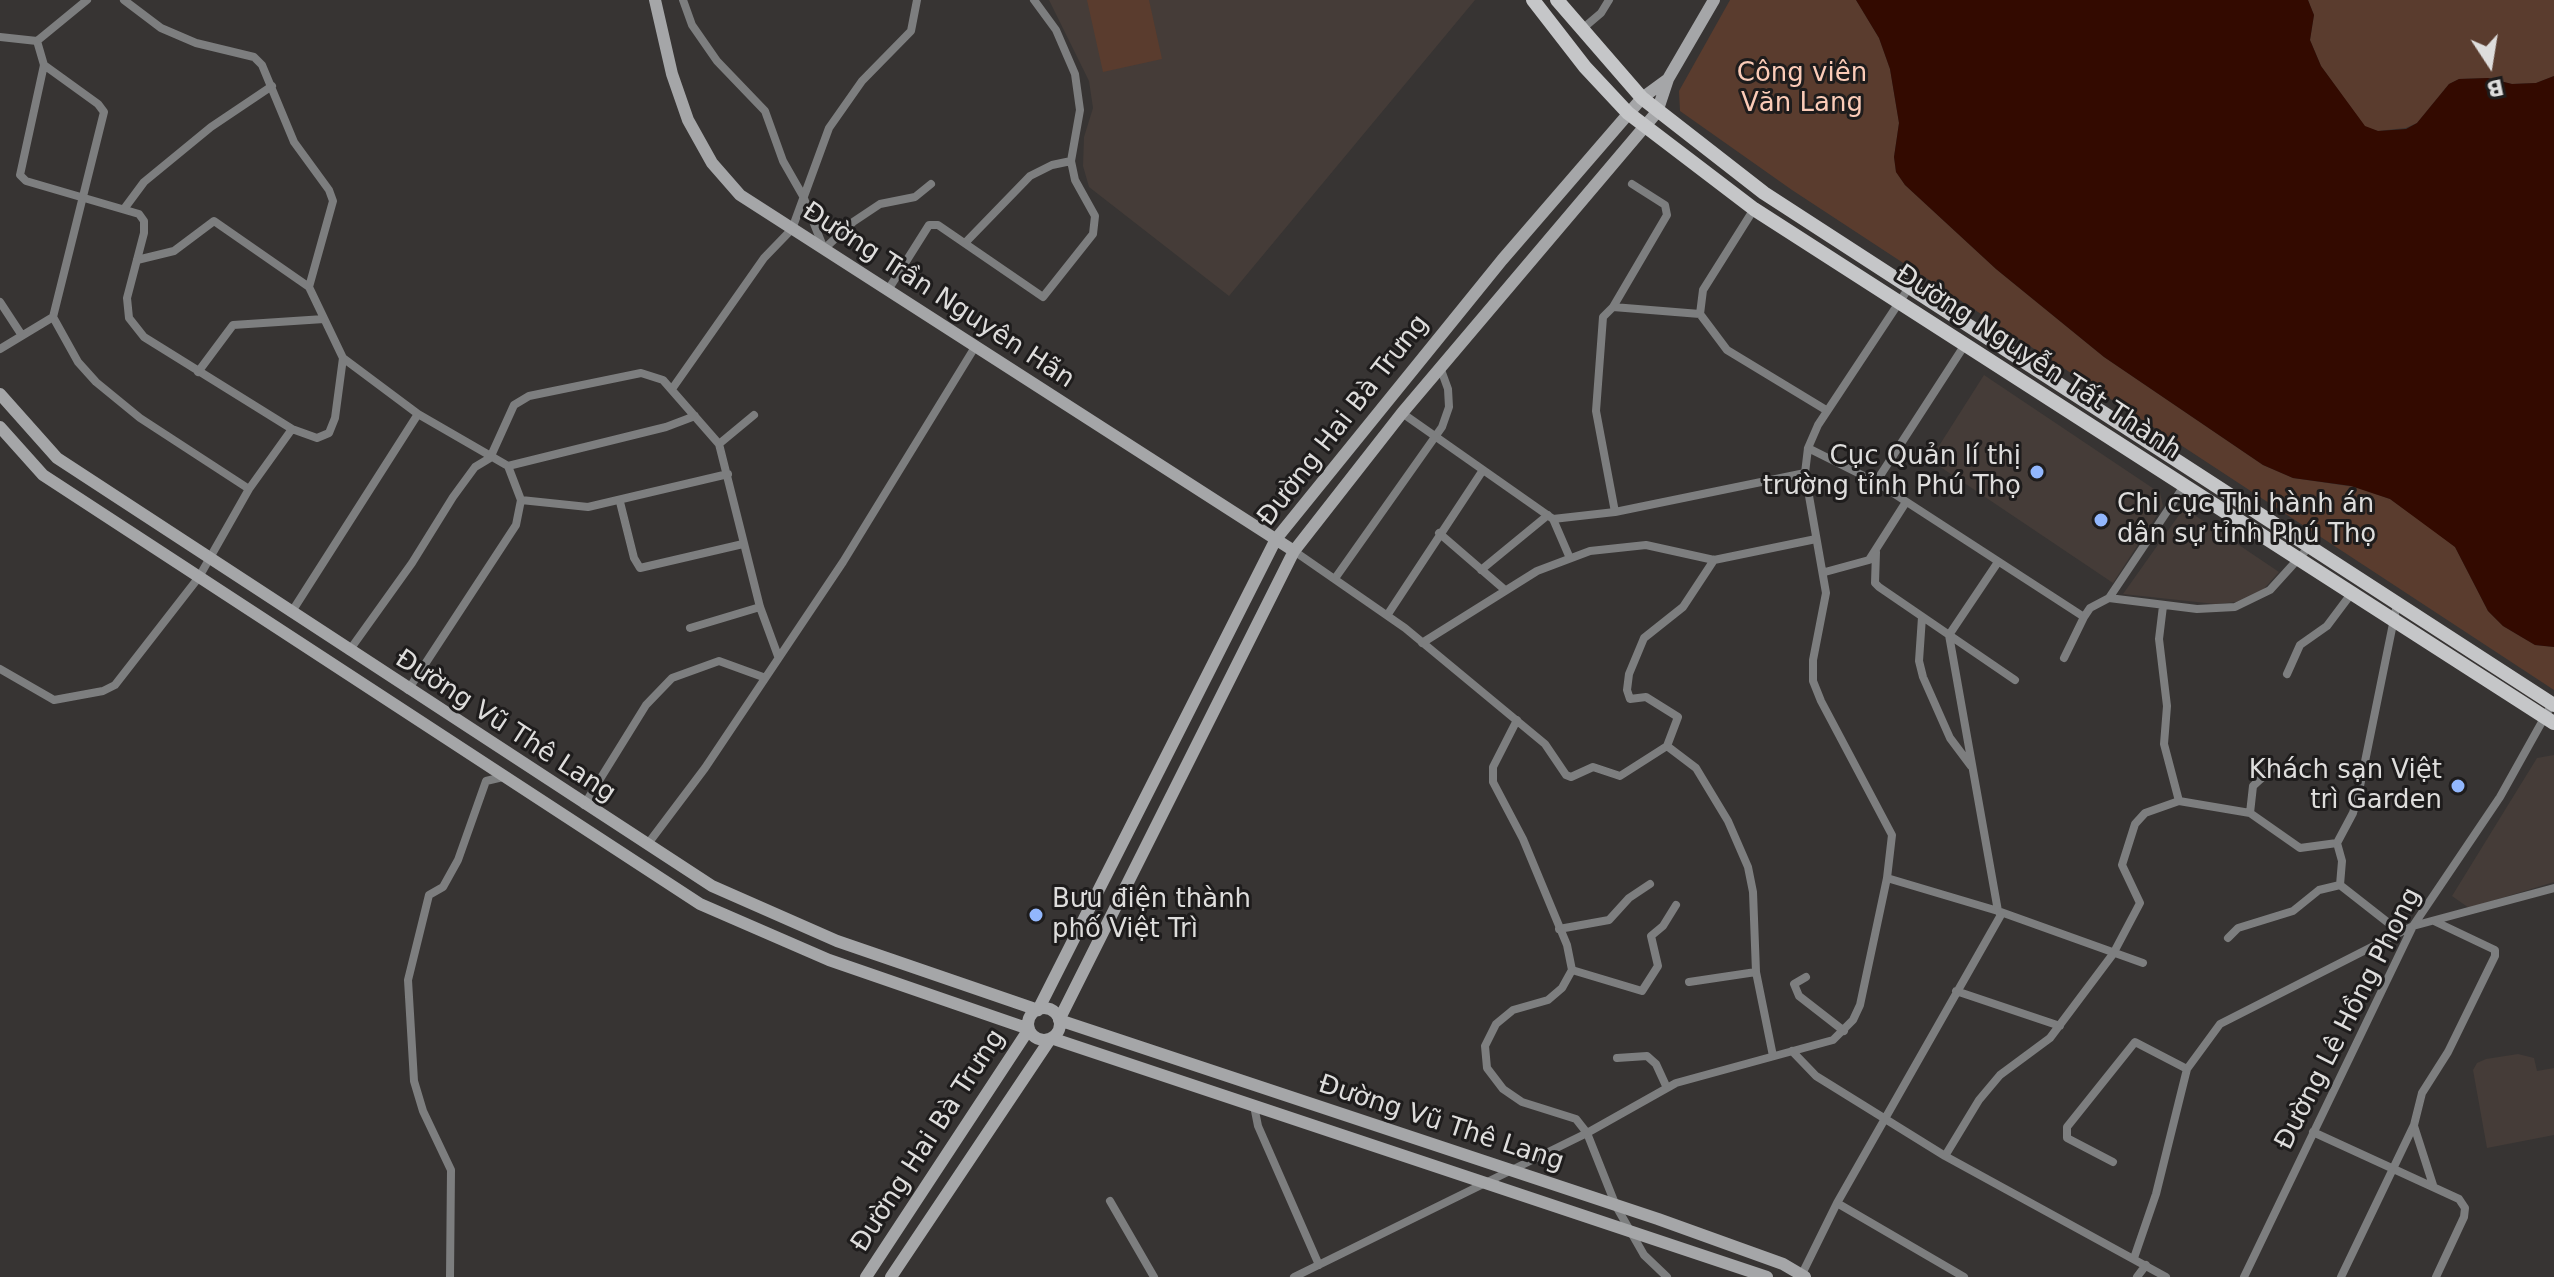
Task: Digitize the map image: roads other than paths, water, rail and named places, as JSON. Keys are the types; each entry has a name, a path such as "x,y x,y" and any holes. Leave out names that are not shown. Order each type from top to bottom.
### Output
{"main road":[{"name":"Đường Nguyễn Tất Thành","path":"1533,0 1585,67 1628,113 1754,209 2393,621 2551,712"},
{"name":"Đường Nguyễn Tất Thành","path":"1557,0 1657,112 1764,193 2397,604 2551,712"}],"street":[{"path":"0,37 37,41 87,0"},
{"path":"124,0 161,28 196,43 254,57 272,86 294,142 329,190 333,201 309,287"},
{"name":"Đường Trần Nguyên Hãn","path":"655,0 676,86 703,149 740,195 1294,551"},
{"path":"683,0 692,25 717,61 765,111 783,161 803,196 824,249 853,222 880,204 915,197 931,184"},
{"path":"672,389 764,258 792,229 829,128 862,81 911,31 917,0"},
{"path":"888,290 929,225 938,225 1043,297 1096,227 1095,216 1075,180 1071,161 1080,110 1075,74 1056,30 1034,0"},
{"path":"1581,30 1601,13 1609,0"},
{"name":"Đường Hai Bà Trưng","path":"1059,1020 1294,551 1440,367 1645,128 1657,112 1668,79 1714,0"},
{"path":"37,41 44,65 20,175 26,181 139,214 144,221 127,298 129,318 144,337 292,429 317,438 329,433 335,418 343,358"},
{"path":"44,65 98,104 104,112 53,317 78,362 96,382 140,418 249,489"},
{"name":"Đường Hai Bà Trưng","path":"1038,1010 1276,539 1396,388 1628,113 1668,79"},
{"path":"124,209 144,182 211,127 272,86"},
{"path":"965,243 1030,176 1052,165 1071,161"},
{"path":"1615,512 1596,411 1603,317 1613,307 1667,215 1665,205 1632,184"},
{"path":"1754,209 1703,290 1700,314 1727,350 1826,410"},
{"path":"137,260 174,251 214,221 309,287 343,358 418,414 508,466 666,427 695,416"},
{"path":"1294,1277 1587,1133 1667,1088 1702,1073 1833,1040 1844,1031 1860,1005 1887,878 1892,835 1813,681 1813,660 1826,593 1825,572 1805,473 1808,448 1826,410 1910,285"},
{"path":"0,302 21,334"},
{"path":"1613,307 1700,314"},
{"path":"0,349 53,317"},
{"path":"198,372 233,325 324,319"},
{"path":"1876,482 1966,343"},
{"path":"647,845 705,768 763,677 843,562 975,347"},
{"path":"1336,577 1434,439 1449,407 1448,389 1440,367"},
{"path":"349,651 412,563 453,497 475,467 490,458 508,412 529,396 641,373 663,380 719,444 760,607 778,656"},
{"name":"Đường Vũ Thê Lang","path":"0,394 57,458 584,805 717,888 837,941 1038,1010"},
{"path":"1402,413 1434,439 1550,517 1569,556"},
{"path":"291,613 418,414"},
{"path":"719,444 754,415"},
{"name":"Đường Vũ Thê Lang","path":"0,427 43,475 708,908 829,960 1029,1029"},
{"path":"0,669 54,700 103,691 115,685 199,577 249,489 292,429"},
{"path":"1808,448 1876,482 2084,617"},
{"path":"408,690 516,525 521,500 508,466"},
{"path":"1388,614 1483,470"},
{"path":"1481,570 1550,517 1615,512 1805,473"},
{"path":"521,500 571,507 620,502 728,474"},
{"path":"2064,658 2090,608 2109,598 2184,486"},
{"path":"620,502 634,558 640,568 743,544"},
{"path":"1825,572 1860,564 1876,552 1906,502"},
{"path":"1439,533 1505,590"},
{"path":"1422,643 1505,590 1569,556 1621,545 1646,545 1714,560 1816,539"},
{"path":"2109,598 2163,606 2235,607 2270,590 2309,547"},
{"path":"1294,551 1388,614 1545,744 1559,767 1571,777 1593,767 1620,776 1667,746 1678,717 1646,697 1630,699 1627,690 1629,674 1644,638 1683,607 1714,560"},
{"path":"1876,552 1875,583 2015,680"},
{"path":"1802,1276 1837,1203 2000,912 1949,635 1998,562"},
{"path":"2287,674 2300,645 2327,626 2351,594"},
{"path":"2340,885 2342,861 2337,843 2353,813 2359,791 2397,604"},
{"path":"2163,606 2159,639 2167,706 2164,744 2179,801"},
{"path":"690,628 760,607"},
{"path":"1922,617 1919,661 1923,677 1950,738 1973,768"},
{"path":"584,805 646,705 672,678 719,661 763,677"},
{"name":"Đường Lê Hồng Phong","path":"2244,1277 2413,926 2500,797 2551,712"},
{"path":"1517,720 1493,767 1493,782 1523,839 1572,970 1562,988 1548,1000 1513,1010 1496,1024 1485,1046 1487,1068 1503,1089 1522,1102 1570,1115 1587,1133 1616,1206 1644,1255 1667,1277"},
{"path":"1667,746 1696,768 1728,821 1748,867 1753,892 1756,972 1773,1056"},
{"path":"2250,813 2253,786 2276,765"},
{"path":"450,1277 451,1170 423,1111 414,1081 408,980 429,895 443,887 458,860 486,781 503,777"},
{"path":"1945,1156 1979,1100 2000,1075 2027,1058 2060,1026 2113,954 2140,903 2122,865 2135,824 2145,813 2179,801 2250,813 2300,848 2337,843"},
{"path":"1887,878 2000,912 2143,963"},
{"path":"1559,929 1609,920 1629,898 1650,884"},
{"path":"2340,885 2400,932"},
{"path":"2228,938 2238,928 2293,911 2319,890 2340,885"},
{"path":"708,908 717,888"},
{"path":"2134,1258 2156,1194 2187,1069 2220,1024 2413,926 2554,888"},
{"path":"1572,970 1642,991 1658,966 1651,936 1663,926 1676,905"},
{"path":"2341,1277 2414,1125 2422,1093 2448,1052 2495,956 2495,950 2433,920"},
{"path":"1689,982 1756,972"},
{"path":"1806,977 1794,984 1799,996 1844,1031"},
{"path":"1956,991 2060,1026"},
{"path":"1038,1010 1051,1010 1059,1020 1059,1031 1051,1038 1040,1039 1029,1029 1030,1018 1038,1010"},
{"name":"Đường Vũ Thê Lang","path":"1059,1020 1616,1206 1783,1264 1802,1276"},
{"name":"Đường Hai Bà Trưng","path":"866,1277 1029,1029"},
{"name":"Đường Hai Bà Trưng","path":"891,1277 1051,1038"},
{"name":"Đường Vũ Thê Lang","path":"1051,1038 1767,1277"},
{"path":"2113,1162 2067,1138 2067,1127 2135,1042 2187,1069"},
{"path":"1792,1051 1816,1076 1945,1156 2166,1277"},
{"path":"1617,1058 1647,1056 1656,1064 1667,1088"},
{"path":"1254,1106 1258,1126 1319,1265"},
{"path":"2414,1125 2434,1186"},
{"path":"2313,1132 2394,1166 2459,1199 2465,1208 2436,1277"},
{"path":"1110,1201 1154,1277"},
{"path":"1837,1203 1964,1277"},
{"path":"2137,1277 2146,1265"}],"place":[{"name":"Cục Quản lí thị trường tỉnh Phú Thọ","path":"2037,472"},
{"name":"Chi cục Thi hành án dân sự tỉnh Phú Thọ","path":"2101,520"},
{"name":"Khách sạn Việt trì Garden","path":"2458,786"},
{"name":"Bưu điện thành phố Việt Trì","path":"1036,915"}],"park label":[{"name":"Công viên Văn Lang","path":"1802,89"}]}
